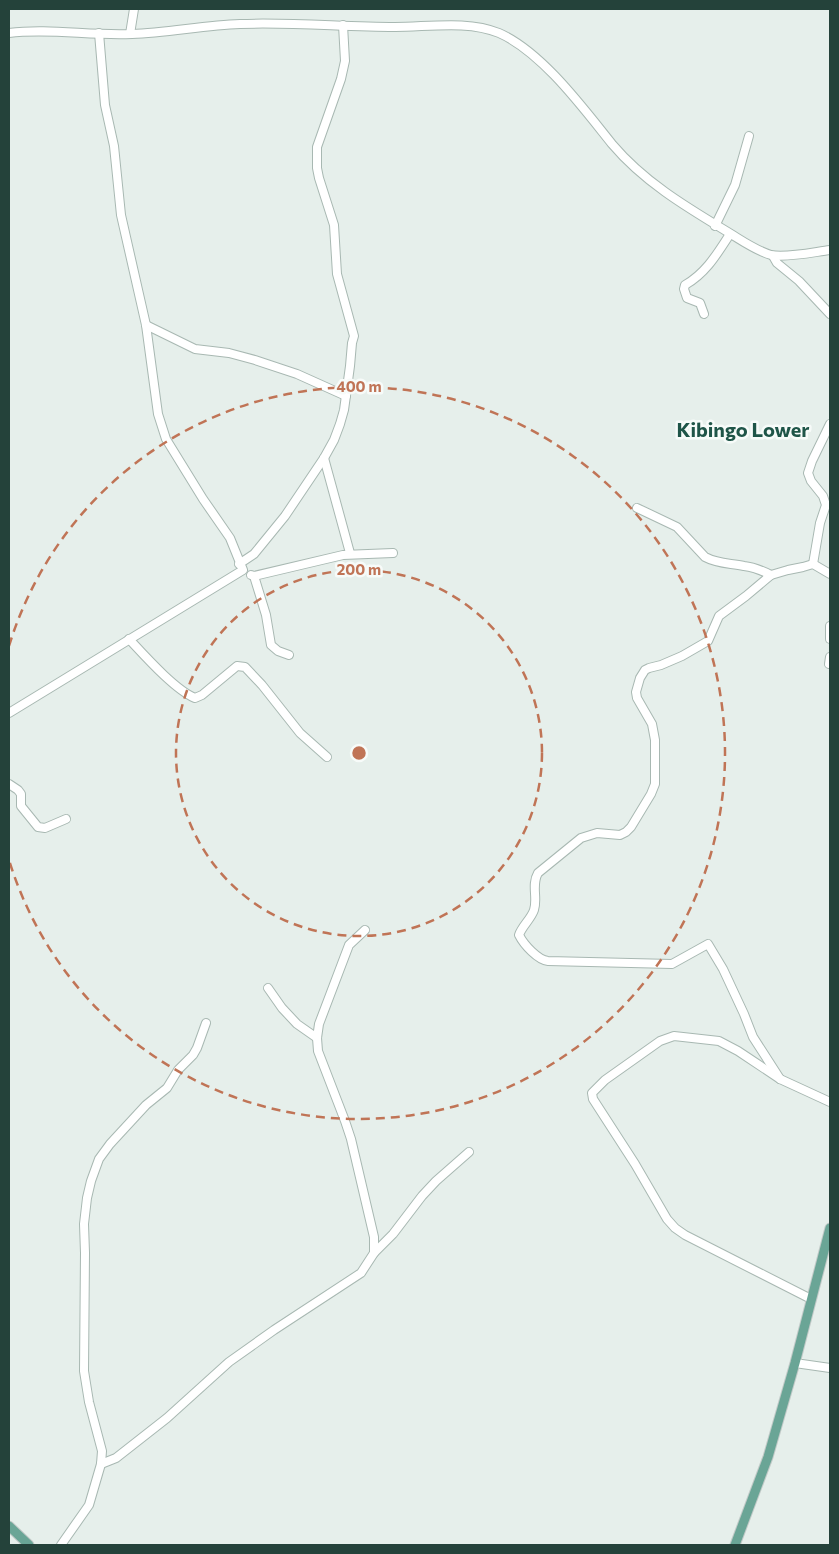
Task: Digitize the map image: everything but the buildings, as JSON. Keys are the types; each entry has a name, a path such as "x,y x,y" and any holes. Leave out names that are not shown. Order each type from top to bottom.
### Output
{"main road":[{"path":"735,1545 768,1457 830,1228"},
{"path":"9,1526 29,1545"}],"street":[{"path":"130,34 134,9"},
{"path":"9,33 46,30 130,34 243,24 393,27 467,26 487,29 521,45 548,69 613,145 640,172 684,206 715,226 748,245 773,256 830,250"},
{"path":"9,713 241,567 266,541 285,516 334,440 340,424 346,396 354,336 337,274 334,225 319,178 317,147 341,79 345,61 343,25"},
{"path":"99,33 105,105 114,146 121,215 146,325 158,414 162,428 166,439 203,499 230,538 241,567 254,576 266,616 272,645 278,651 289,655"},
{"path":"715,226 735,185 749,136"},
{"path":"704,314 700,303 687,298 684,289 685,285 694,280 710,265 730,234"},
{"path":"773,256 777,263 799,280 830,314"},
{"path":"146,325 195,349 229,353 255,360 297,374 346,396"},
{"path":"813,564 820,523 826,505 823,496 811,481 808,473 830,424"},
{"path":"324,458 350,553"},
{"path":"637,508 677,527 705,557 725,564 745,566 771,575"},
{"path":"254,576 350,553 393,553"},
{"path":"813,564 830,574"},
{"path":"780,1079 753,1037 740,1005 708,944 672,964 545,961 519,935 534,909 534,884 538,873 580,838 596,833 620,835 626,832 652,794 655,784 655,740 652,724 637,698 636,687 641,674 649,668 682,656 708,641 719,616 771,575 813,564"},
{"path":"830,626 830,639"},
{"path":"129,639 168,678 195,698 202,695 237,666 245,667 262,685 300,733 327,757"},
{"path":"9,784 20,793 21,806 38,828 45,828 66,819"},
{"path":"365,930 349,944 319,1024 317,1038 318,1051 351,1140 374,1237 374,1253"},
{"path":"268,988 282,1008 297,1024 317,1038"},
{"path":"61,1545 90,1505 101,1464 102,1452 89,1402 84,1371 84,1224 91,1181 100,1159 110,1144 146,1104 170,1086 178,1070 193,1055 206,1024"},
{"path":"812,1299 685,1235 675,1228 667,1220 635,1164 592,1096 594,1090 605,1080 660,1041 674,1036 719,1041 738,1051 780,1079 830,1102"},
{"path":"101,1464 116,1458 168,1418 229,1362 361,1273 374,1253 393,1234 436,1180 469,1152"},
{"path":"795,1363 830,1368"}],"district":[{"name":"Kibingo Lower","path":"743,430"}]}
